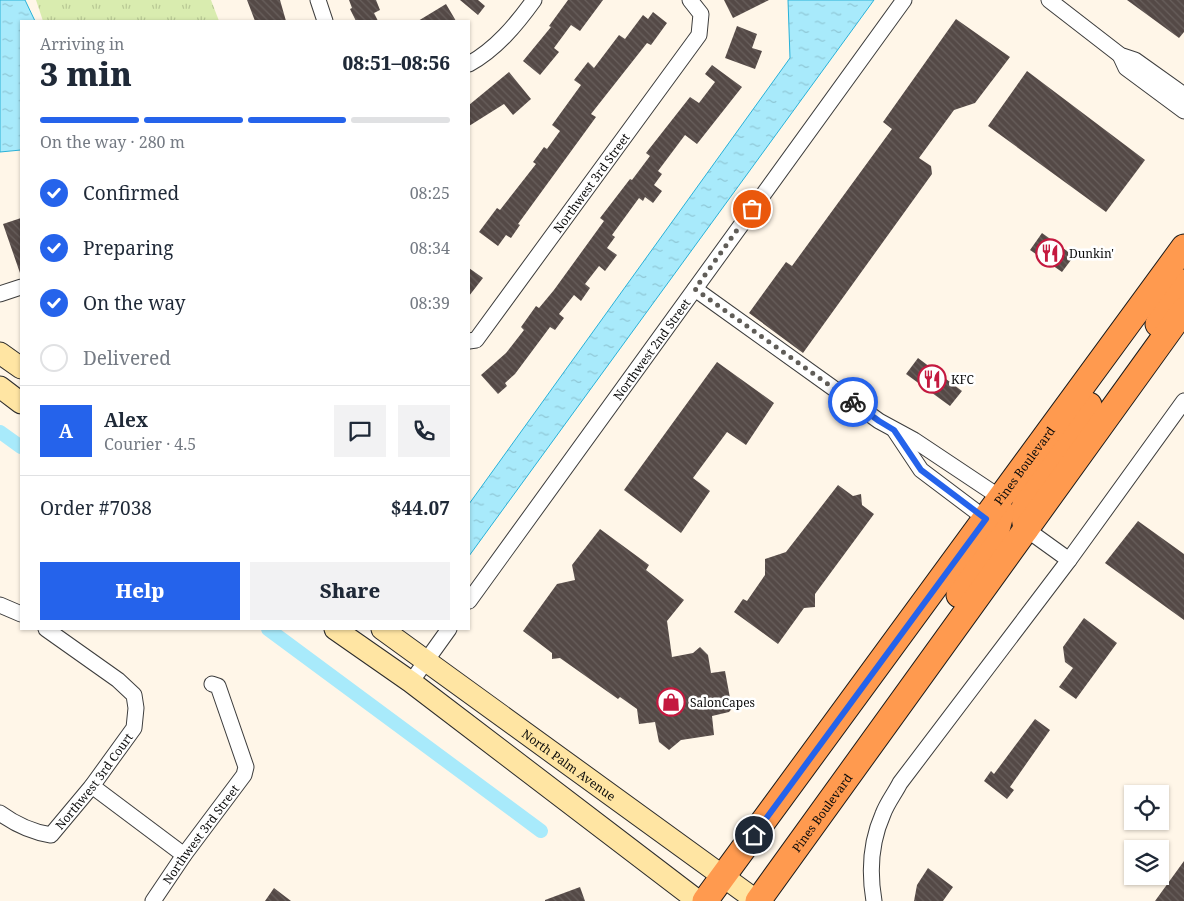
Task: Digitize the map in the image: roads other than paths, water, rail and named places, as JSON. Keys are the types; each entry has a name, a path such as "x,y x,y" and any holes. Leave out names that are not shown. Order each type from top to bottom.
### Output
{"highway":[{"name":"Pines Boulevard","path":"705,901 1184,247"},
{"path":"1124,393 1167,305 1184,282"},
{"name":"Pines Boulevard","path":"757,901 1184,310"},
{"path":"1026,529 1023,511 1028,494 1111,373 1125,343 1129,322"},
{"path":"901,702 916,666 994,536 999,522 1001,498"}],"main road":[{"path":"0,353 20,367"},
{"path":"0,387 20,402"},
{"path":"336,630 411,682 698,901"},
{"name":"North Palm Avenue","path":"383,630 757,901"}],"street":[{"path":"318,0 325,20"},
{"path":"470,63 485,55 516,25 534,0"},
{"name":"Northwest 3rd Street","path":"470,341 476,340 699,35 701,14 690,0"},
{"name":"Northwest 2nd Street","path":"470,600 904,0"},
{"path":"1049,0 1120,55 1135,60 1184,95"},
{"path":"1120,55 1126,68 1184,111"},
{"path":"0,294 20,287"},
{"path":"695,289 879,421 914,440 1001,498"},
{"path":"874,901 871,882 873,846 883,813 900,783 1069,560 1184,401"},
{"path":"894,430 921,470 986,519"},
{"path":"1026,529 1069,560"},
{"path":"0,605 20,614"},
{"name":"Northwest 3rd Court","path":"0,813 24,827 38,833 51,835 92,786 134,728 136,708 134,695 118,680 47,630"},
{"path":"411,682 448,630"},
{"name":"Northwest 3rd Street","path":"153,901 184,855 244,776 246,767 218,686 212,684"},
{"path":"92,786 184,855"}],"water":[{"path":"0,0 25,0 35,20 20,20 20,150 0,152"},
{"path":"788,0 874,0 470,555 470,503 790,58"}],"waterway":[{"path":"0,432 20,446"},
{"path":"269,630 541,831"}],"place":[{"name":"Dunkin'","path":"1050,253"},
{"name":"KFC","path":"932,379"},
{"name":"SalonCapes","path":"671,702"}]}
